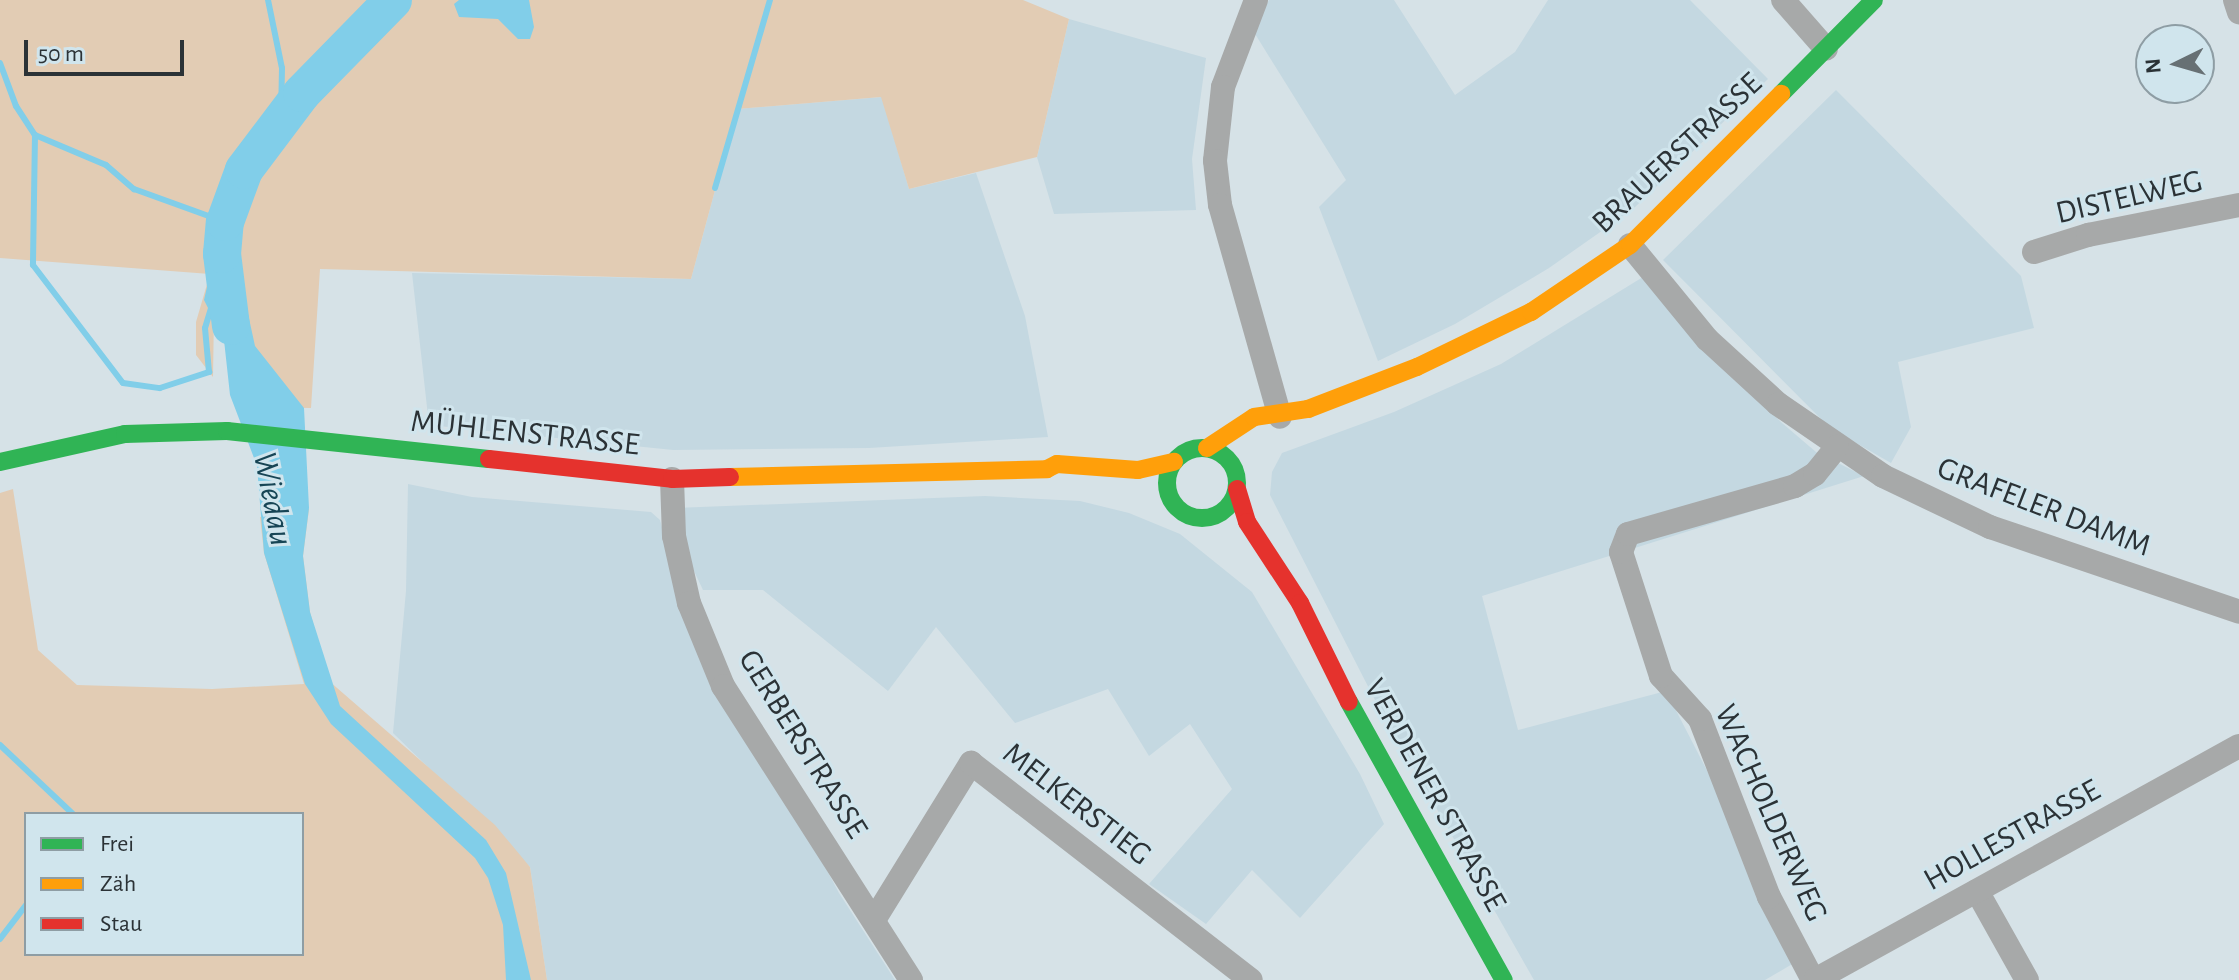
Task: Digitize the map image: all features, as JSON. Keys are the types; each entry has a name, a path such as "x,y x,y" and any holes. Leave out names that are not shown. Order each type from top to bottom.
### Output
{"main road":[{"name":"BRAUERSTRASSE","path":"1207,448 1254,417 1276,425 1466,344 1531,312 1630,245 1874,0"},
{"name":"MÜHLENSTRASSE","path":"0,462 125,434 227,431 336,440 672,479 1047,469 1057,464 1138,470 1174,462"},
{"path":"1174,505 1167,482 1174,462 1186,452 1207,448 1227,458 1237,483"},
{"path":"1148,492 1204,519 1226,510 1247,452"},
{"name":"MÜHLENSTRASSE","path":"1047,469 1054,477 1106,488"},
{"name":"VERDENER STRASSE","path":"1237,483 1247,522 1300,603 1314,640 1504,980"},
{"name":"VERDENER STRASSE","path":"1204,519 1233,540 1299,629 1314,640"}],"street":[{"path":"1256,0 1223,87 1215,161 1220,205 1276,425"},
{"path":"1783,0 1826,49"},
{"path":"2235,0 2239,12"},
{"name":"DISTELWEG","path":"2034,252 2088,235 2239,205"},
{"name":"GRAFELER DAMM","path":"1630,245 1707,339 1778,404 1837,447 1935,504 1990,527 2239,612"},
{"name":"WACHOLDERWEG","path":"1814,980 1769,897 1700,719 1661,676 1621,552 1628,534 1795,486 1815,474 1837,447"},
{"name":"GERBERSTRASSE","path":"672,479 674,536 689,603 723,686 911,980"},
{"name":"HOLLESTRASSE","path":"1814,980 2239,746"},
{"name":"MELKERSTIEG","path":"874,920 971,763 1251,980"},
{"path":"1977,891 2027,980"}],"shaded area":[{"path":"0,0 1023,0 1069,19 1037,157 909,189 881,97 737,109 691,279 320,269 311,408 235,407 224,340 214,314 213,377 196,355 196,322 210,274 0,258"},
{"path":"1269,0 1394,0 1455,95 1515,52 1548,0 1690,0 1768,79 1633,209 1549,268 1455,324 1378,361 1319,207 1346,180 1252,29"},
{"path":"1069,19 1206,58 1192,159 1196,210 1054,214 1037,157"},
{"path":"1836,90 2021,276 2034,328 1898,362 1911,427 1891,463 1830,428 1663,260"},
{"path":"882,97 909,189 976,173 1025,316 1048,437 869,448 673,450 429,425 412,273 691,279 737,109"},
{"path":"1643,277 1711,354 1782,423 1816,452 1864,476 1482,596 1518,730 1666,691 1734,823 1794,963 1765,980 1534,980 1376,702 1270,495 1272,472 1282,453 1394,412 1501,364"},
{"path":"408,484 472,497 651,512 660,520 680,593 839,893 895,980 547,980 530,867 393,733 406,591"},
{"path":"13,489 38,650 77,685 212,689 304,684 264,553 260,517 309,509 303,556 310,612 329,681 495,825 530,867 547,980 0,980 0,493"},
{"path":"985,496 1080,501 1129,513 1180,534 1252,592 1360,774 1384,824 1300,918 1252,870 1206,924 1149,884 1232,789 1190,724 1149,756 1108,689 1015,723 936,627 888,691 763,590 703,590 678,537 675,508"}],"water":[{"path":"459,0 529,0 534,27 530,39 518,39 498,19 459,17 454,4"},
{"path":"210,274 240,277 255,346 304,408 309,508 303,556 310,612 340,706 486,840 506,873 531,980 506,980 503,925 488,878 475,858 331,724 305,684 264,553 257,466 230,395 224,340 204,300"}],"waterway":[{"path":"268,0 282,68 281,121"},
{"name":"Wiedau","path":"231,326 222,254 225,222 244,170 302,93 393,0"},
{"path":"715,188 770,0"},
{"path":"0,63 16,106 35,135 106,165 134,189 225,222"},
{"path":"35,135 33,265 123,383 160,388 209,372 205,328 213,301"},
{"path":"0,745 71,812"},
{"path":"0,939 24,908"}],"traffic: fast":[{"path":"1781,94 1874,0"},
{"path":"0,462 125,434 227,431 489,459"},
{"path":"1209,448 1231,463 1237,483 1235,497 1227,508 1216,516 1195,518 1177,508 1169,497 1167,476 1177,458 1188,450 1209,448"},
{"path":"1349,702 1504,980"}],"traffic: slow":[{"path":"1207,448 1254,417 1308,409 1417,367 1531,312 1630,245 1781,94"},
{"path":"730,477 1047,469 1057,464 1138,470 1174,462"}],"traffic: jam":[{"path":"489,459 672,479 730,477"},
{"path":"1237,489 1247,522 1300,603 1349,702"}]}
